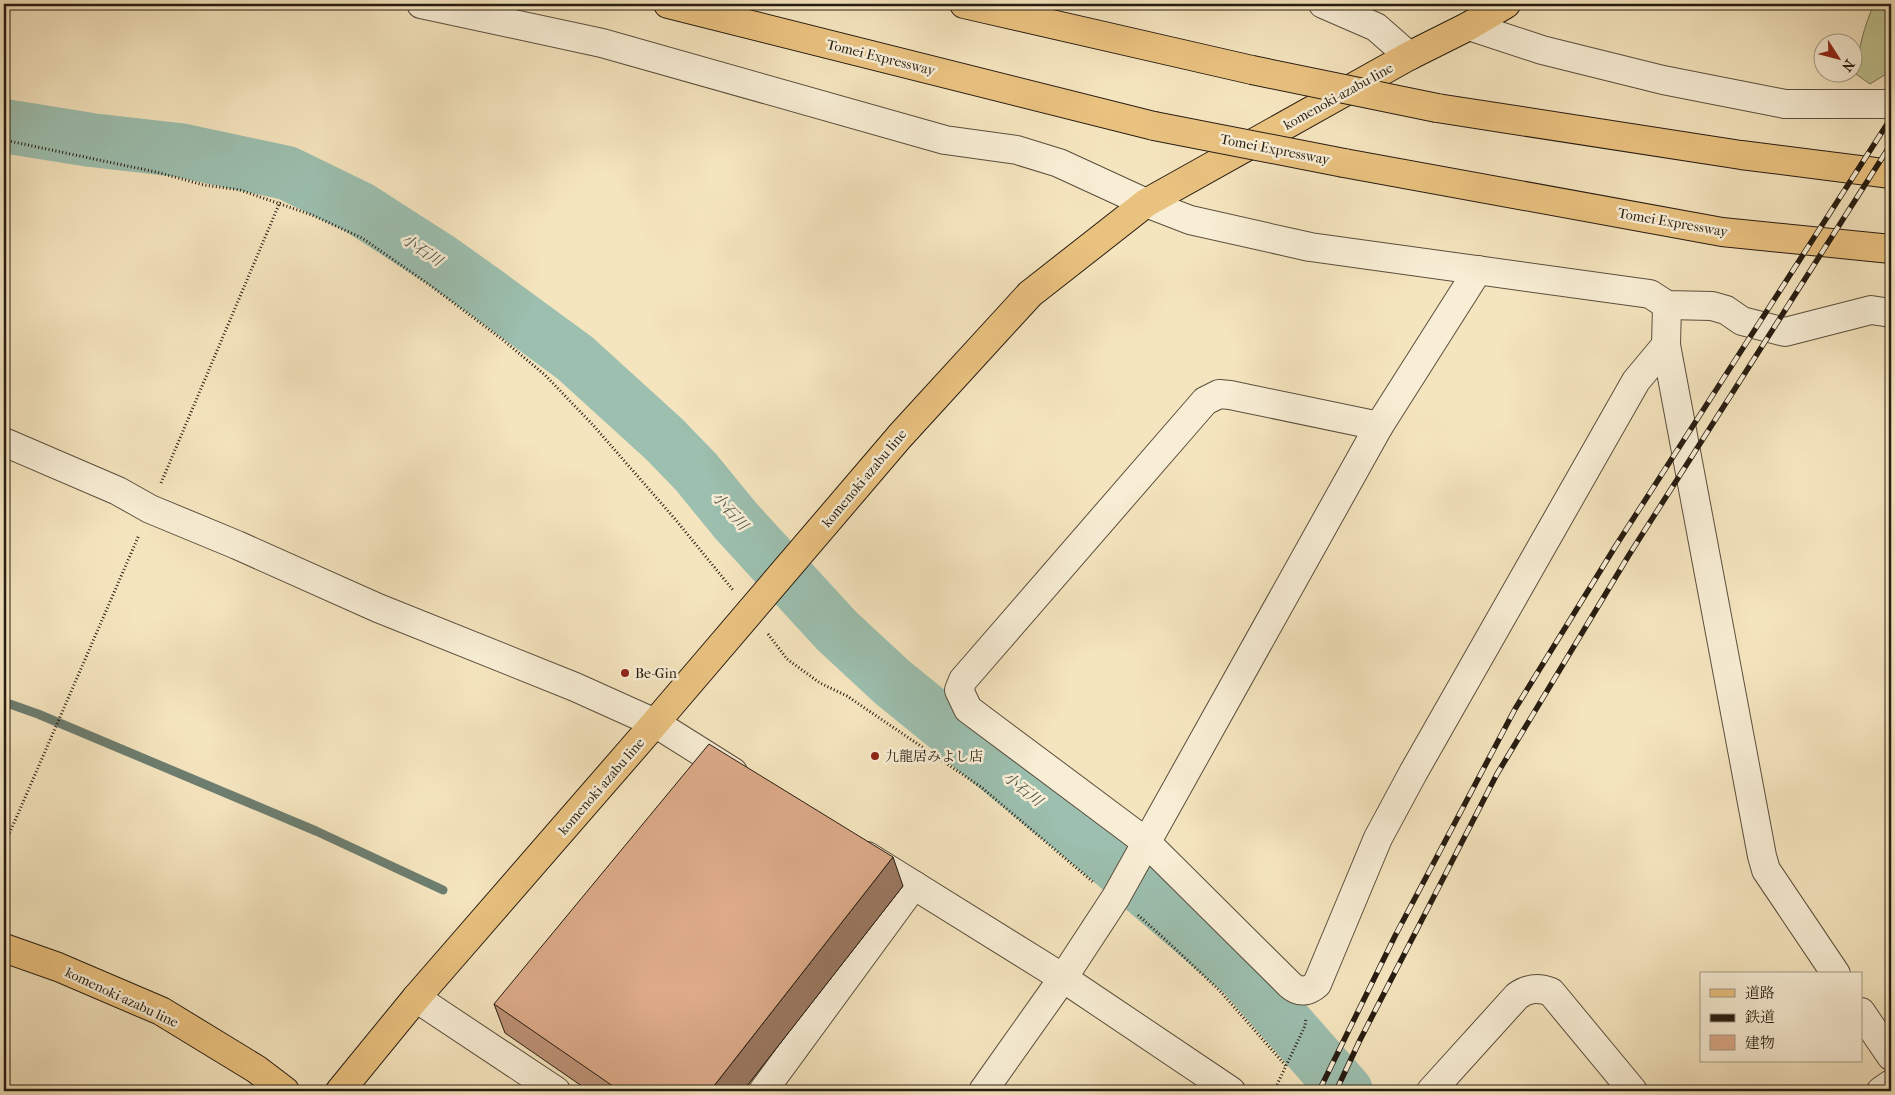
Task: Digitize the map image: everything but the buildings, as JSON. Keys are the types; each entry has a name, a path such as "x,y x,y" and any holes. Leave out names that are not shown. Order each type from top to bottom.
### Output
{"main road":[{"name":"Tomei Expressway","path":"668,4 1154,126 1344,163 1722,232 1891,249"},
{"path":"964,4 1252,70 1437,108 1741,155 1891,174"},
{"name":"komenoki-azabu line","path":"340,1091 416,998 751,612 900,436 1030,294 1146,203 1506,4"},
{"name":"komenoki-azabu line","path":"4,948 58,967 161,1011 256,1069 285,1091"}],"street":[{"path":"421,4 602,43 945,140 1017,150 1059,163 1146,203 1190,220 1310,247 1650,294 1667,305 1712,306 1726,310 1742,321 1785,332 1870,310 1891,313"},
{"path":"1324,4 1376,27 1409,56"},
{"path":"1469,26 1542,50 1663,80 1785,104 1891,104"},
{"path":"983,1091 1063,978 1116,897 1379,426 1478,270"},
{"path":"1667,305 1666,345 1762,856 1766,870 1835,972"},
{"path":"1379,426 1230,395 1219,394 1204,401 963,680 959,690 968,709 1146,842 1295,990 1310,990 1317,984 1378,838 1636,381 1666,345"},
{"path":"4,442 118,491 150,509 237,545 378,608 575,687 655,723 755,786"},
{"path":"847,843 1063,978 1231,1091"},
{"path":"763,1091 914,885"},
{"path":"1431,1091 1517,996 1526,989 1543,989 1552,992 1633,1091"},
{"path":"416,998 556,1091"},
{"path":"1862,1013 1891,1056"},
{"path":"1881,1091 1891,1084"}],"path":[{"path":"4,140 156,172 204,185 240,190 312,215 362,238 431,286 495,334 545,375 593,425 676,519 787,659 820,683 847,696 981,787 1104,891 1116,897 1220,991 1286,1066"},
{"path":"1274,1091 1305,1026"}],"green space":[{"path":"1874,4 1891,4 1891,71 1870,84 1862,78 1862,38"}],"waterway":[{"name":"小石川","path":"4,126 91,140 179,150 287,173 359,208 440,260 485,292 575,358 664,439 696,472 736,521 837,631 892,682 1091,844 1243,974 1346,1091"},
{"path":"4,702 38,714 316,831 443,890"}],"railway":[{"path":"1319,1091 1395,936 1515,709 1615,547 1891,118"},
{"path":"1336,1091 1360,1040 1497,774 1629,555 1891,144"}],"place":[{"name":"Be-Gin","path":"625,673"},
{"name":"九龍居みよし店","path":"875,756"}]}
